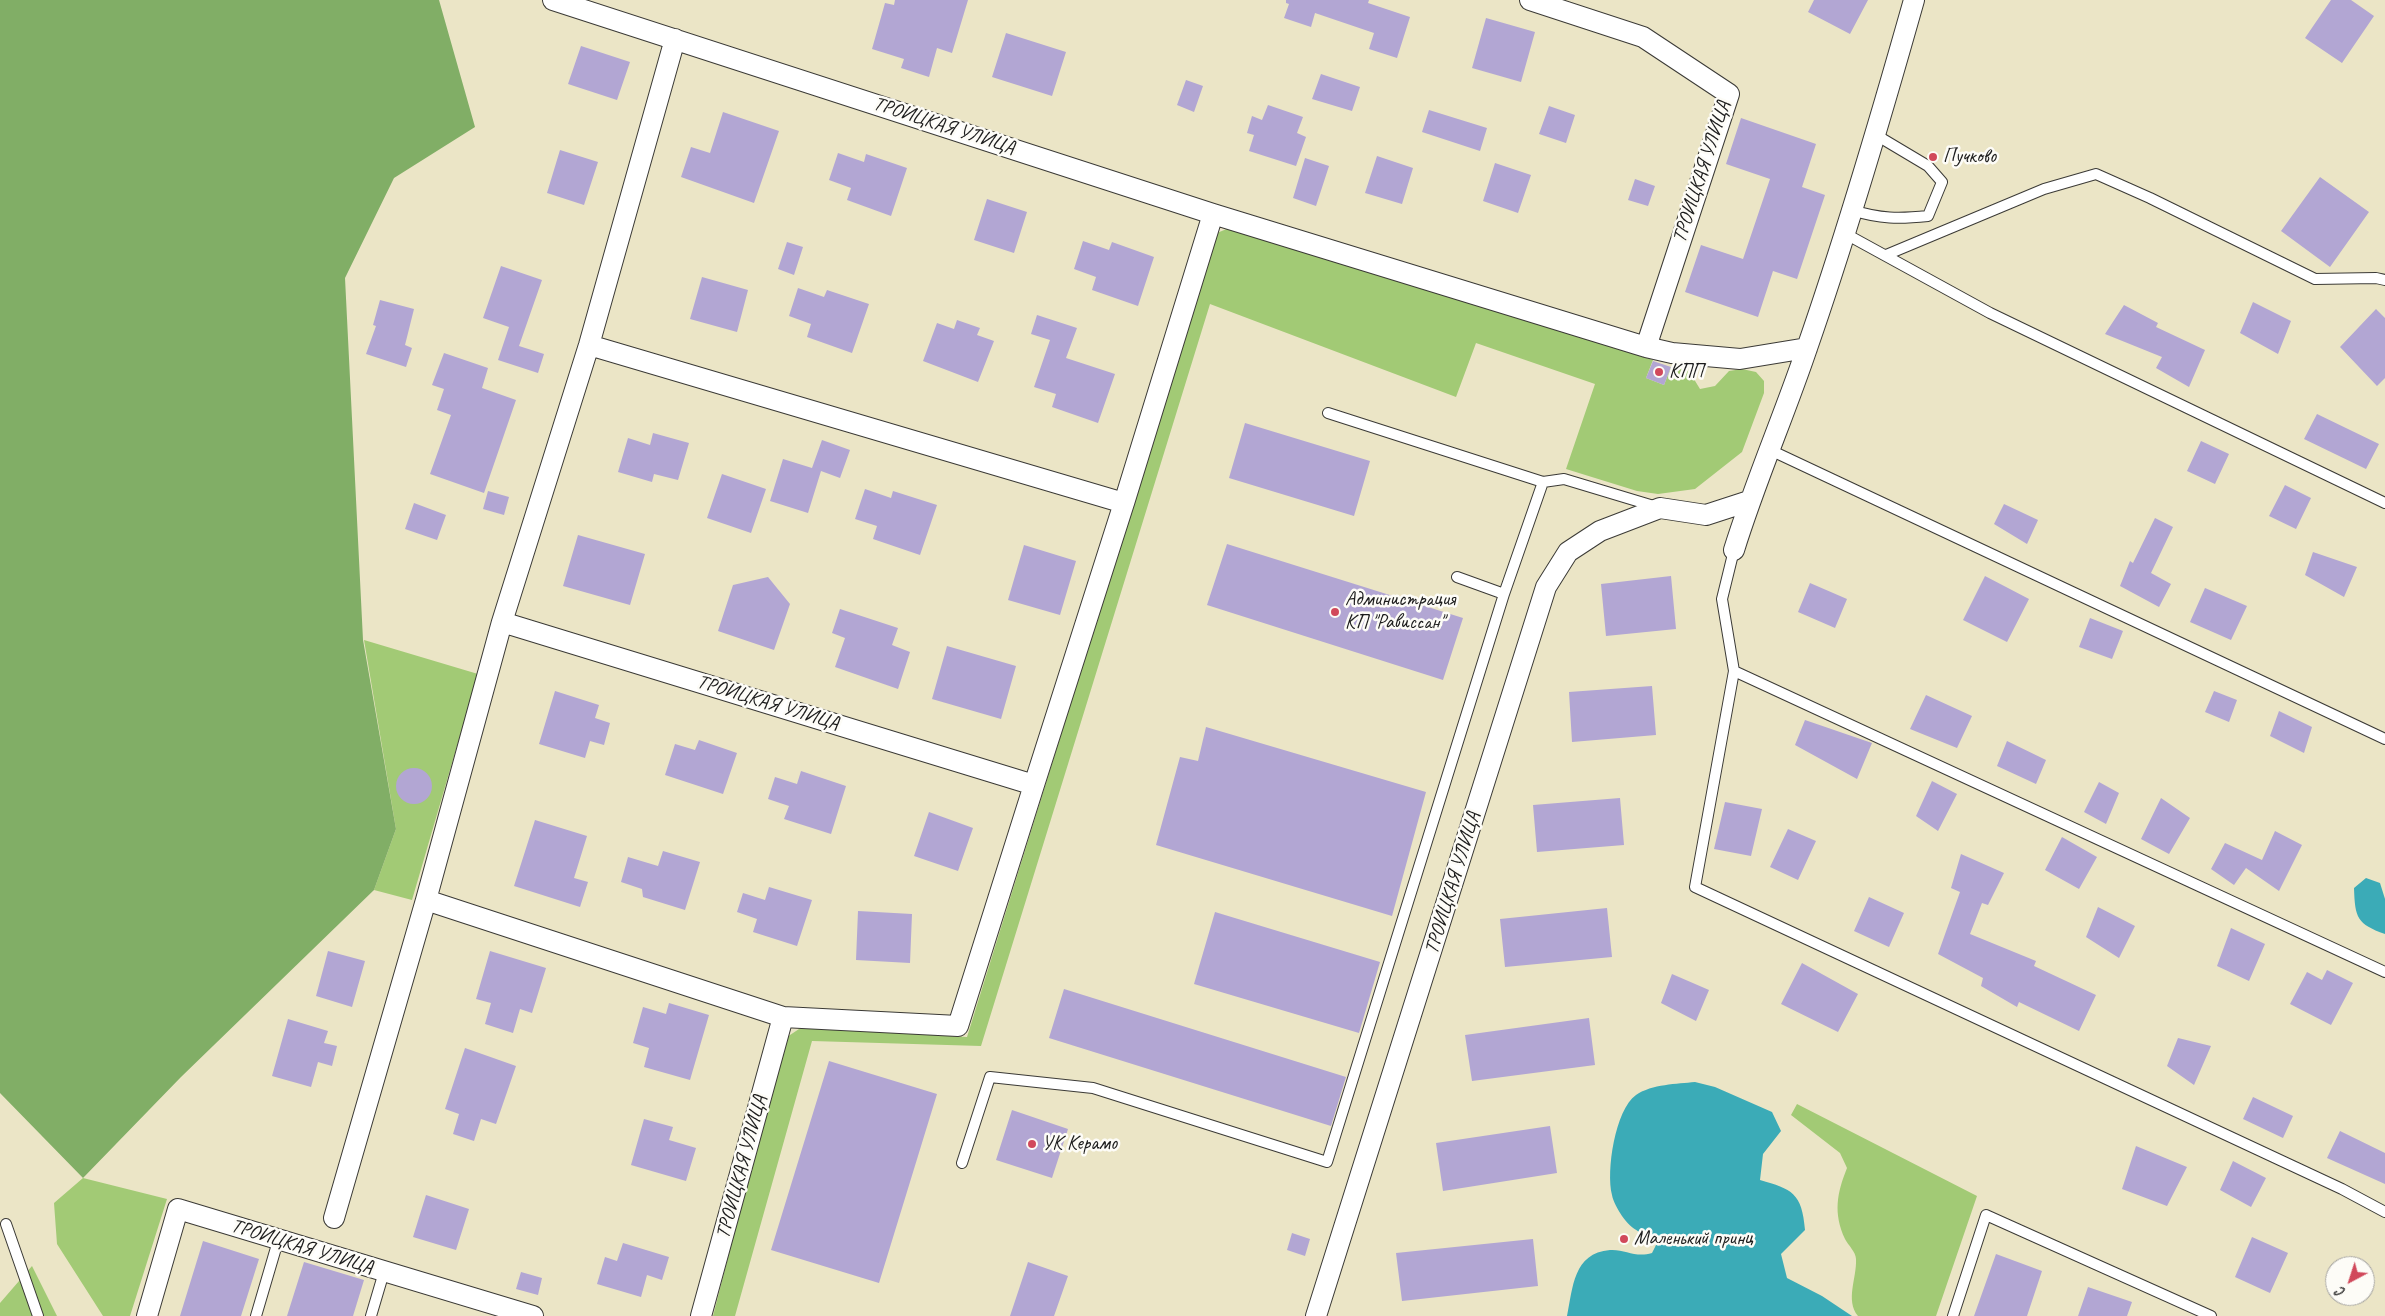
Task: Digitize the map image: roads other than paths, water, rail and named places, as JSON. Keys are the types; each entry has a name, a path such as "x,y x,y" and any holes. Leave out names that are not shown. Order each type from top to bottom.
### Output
{"street":[{"name":"ТРОИЦКАЯ УЛИЦА","path":"553,0 1213,214 1646,347 1672,353 1740,359 1808,348"},
{"name":"ТРОИЦКАЯ УЛИЦА","path":"1530,0 1643,37 1729,94 1646,347"},
{"path":"1734,550 1749,501 1808,348 1876,135 1914,0"},
{"name":"ТРОИЦКАЯ УЛИЦА","path":"334,1218 426,900 502,622 589,345 676,39"},
{"path":"426,900 783,1017 958,1026 1124,503 1213,214"},
{"path":"589,345 1124,503"},
{"path":"1660,508 1706,515 1749,501"},
{"name":"ТРОИЦКАЯ УЛИЦА","path":"1316,1316 1546,587 1568,552 1600,530 1660,508"},
{"name":"ТРОИЦКАЯ УЛИЦА","path":"502,622 1034,785"},
{"name":"ТРОИЦКАЯ УЛИЦА","path":"700,1316 783,1017"},
{"name":"ТРОИЦКАЯ УЛИЦА","path":"147,1316 178,1209 384,1272 486,1309 533,1316"}],"lane":[{"path":"1852,210 1870,216 1898,220 1928,216 1942,182 1928,166 1876,135"},
{"path":"1886,255 2044,189 2096,174 2150,198 2315,279 2376,278 2385,280"},
{"path":"1844,234 1990,312 2385,503"},
{"path":"1328,413 1543,482 1564,478 1660,508"},
{"path":"1770,450 2385,739"},
{"path":"962,1162 990,1077 1093,1088 1327,1162 1504,594 1543,482"},
{"path":"1734,550 1722,599 1734,670 1695,887 2342,1189 2385,1212"},
{"path":"1457,578 1504,594"},
{"path":"1734,670 2385,972"},
{"path":"1953,1316 1986,1215 2211,1316"},
{"path":"6,1224 38,1316"},
{"path":"256,1316 278,1241"},
{"path":"371,1316 384,1272"}],"water":[{"path":"2366,878 2380,883 2385,899 2385,934 2368,927 2359,918 2357,913 2354,888"},
{"path":"1695,1082 1715,1087 1772,1112 1781,1131 1763,1154 1760,1180 1780,1186 1793,1194 1798,1200 1804,1218 1805,1230 1781,1254 1787,1278 1822,1296 1852,1316 1567,1316 1573,1284 1582,1265 1589,1258 1610,1250 1635,1254 1652,1253 1657,1243 1634,1229 1622,1216 1617,1208 1610,1184 1611,1157 1614,1142 1623,1114 1629,1103 1642,1091 1665,1085"}],"place":[{"name":"Пучково","path":"1933,157"},
{"name":"КПП","path":"1659,372"},
{"name":"Администрация КП \"Рависсан\"","path":"1335,612"},
{"name":"УК Керамо","path":"1032,1144"},
{"name":"Маленький принц","path":"1624,1239"}]}
